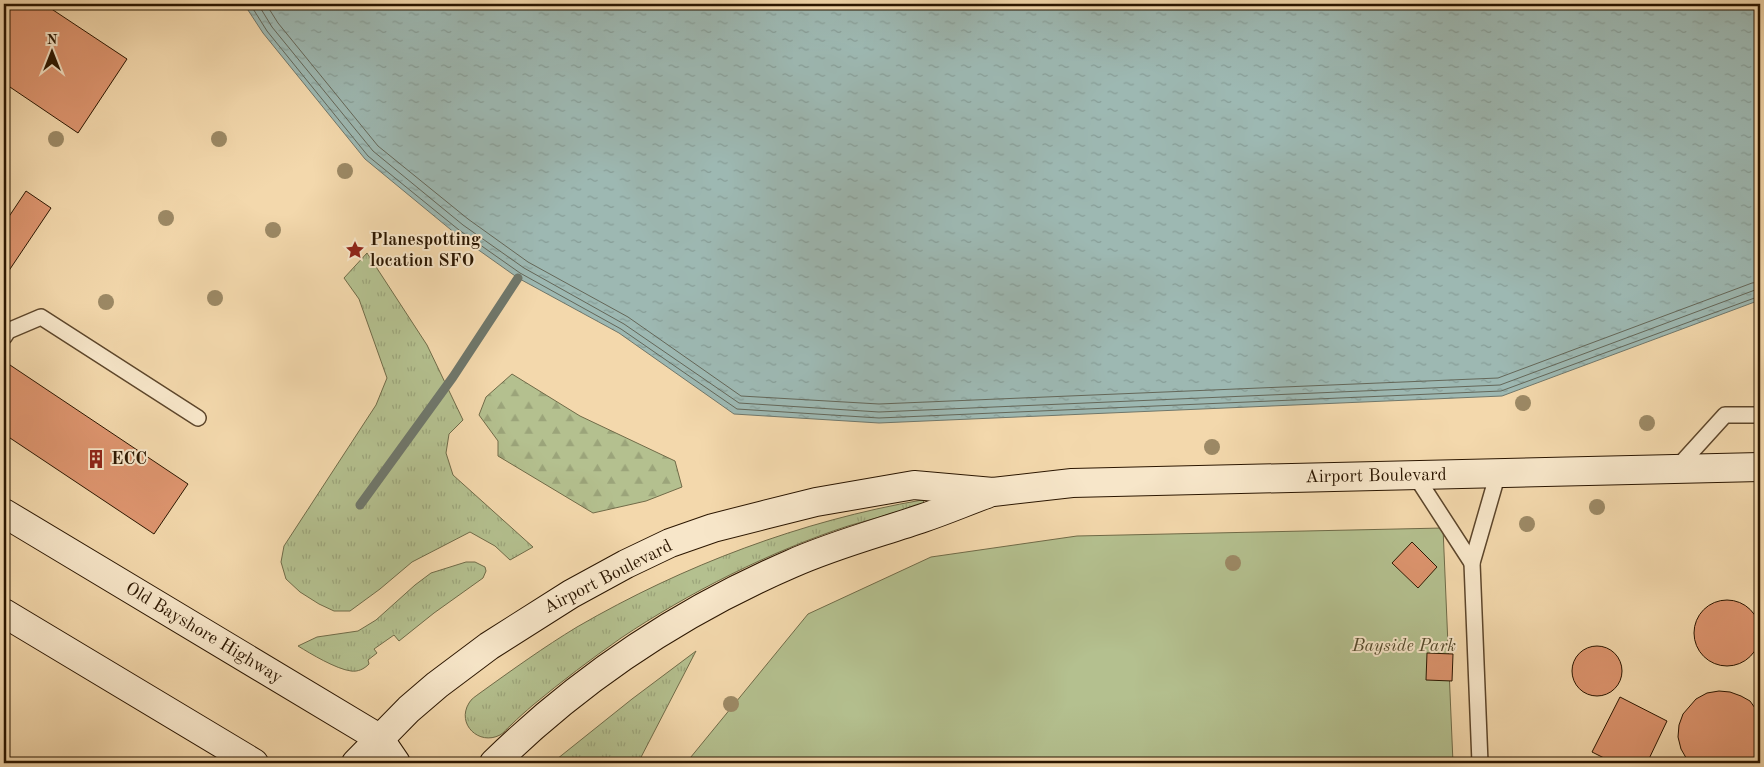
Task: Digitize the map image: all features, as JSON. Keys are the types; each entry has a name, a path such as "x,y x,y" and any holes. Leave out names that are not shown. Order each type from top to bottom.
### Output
{"main road":[{"name":"Airport Boulevard","path":"356,763 379,738 437,685 515,628 598,578 670,543 713,528 764,514 914,485 993,492 1072,483 1760,467"},
{"name":"Airport Boulevard","path":"494,763 540,720 597,675 650,638 706,605 792,563 835,546 922,518 993,492"},
{"name":"Old Bayshore Highway","path":"4,513 379,738 396,763"},
{"path":"4,613 254,763"}],"lane":[{"path":"4,337 8,331 41,317 198,418"},
{"path":"1676,469 1725,415 1757,415"},
{"path":"1480,763 1472,563 1498,473"},
{"path":"1415,475 1472,563"}],"green space":[{"path":"367,253 427,345 463,420 449,434 446,453 453,475 533,547 510,560 495,546 470,532 412,562 350,611 334,611 300,592 286,579 281,562 284,546 376,405 387,378 359,299 344,278"},
{"path":"512,374 580,416 675,461 682,487 646,501 593,513 498,456 498,441 479,415 486,397"},
{"path":"922,500 924,502 921,505 848,526 789,548 702,589 621,638 544,696 500,735 484,738 472,731 468,725 465,718 466,711 475,696 577,627 659,584 744,548 788,533 832,520"},
{"name":"Bayside Park","path":"1443,528 1453,763 686,763 808,614 931,557 1077,536"},
{"path":"466,562 475,562 485,567 486,571 483,578 399,641 394,635 374,649 377,653 368,660 369,664 363,669 358,671 345,670 324,661 298,646 317,637 358,631 376,620 431,573"},
{"path":"696,651 638,763 552,763 632,699"}],"water":[{"path":"244,4 1760,4 1760,300 1502,396 879,423 734,414 619,333 518,278 456,234 365,159 263,33"}],"building":[{"path":"4,4 44,4 127,59 78,133 4,83"},
{"path":"26,191 51,208 4,278 4,224"},
{"name":"ECC","path":"4,361 188,484 154,534 4,434"},
{"path":"1412,542 1437,567 1418,588 1392,563"},
{"path":"1727,600 1740,603 1750,610 1757,620 1760,633 1757,646 1750,656 1740,663 1727,666 1714,663 1704,656 1697,646 1694,633 1697,620 1704,610 1714,603"},
{"path":"1597,646 1615,653 1622,671 1615,689 1597,696 1579,689 1572,671 1579,653"},
{"path":"1427,653 1453,654 1452,681 1426,680"},
{"path":"1730,692 1750,701 1760,715 1760,754 1753,763 1689,763 1681,749 1678,737 1679,725 1683,714 1696,699 1707,693"},
{"path":"1620,697 1667,721 1647,763 1614,763 1592,752"}],"waterway":[{"path":"360,505 453,377 518,278"}],"place":[{"name":"Planespotting location SFO","path":"355,250"},
{"name":"ECC","path":"96,459"}]}
